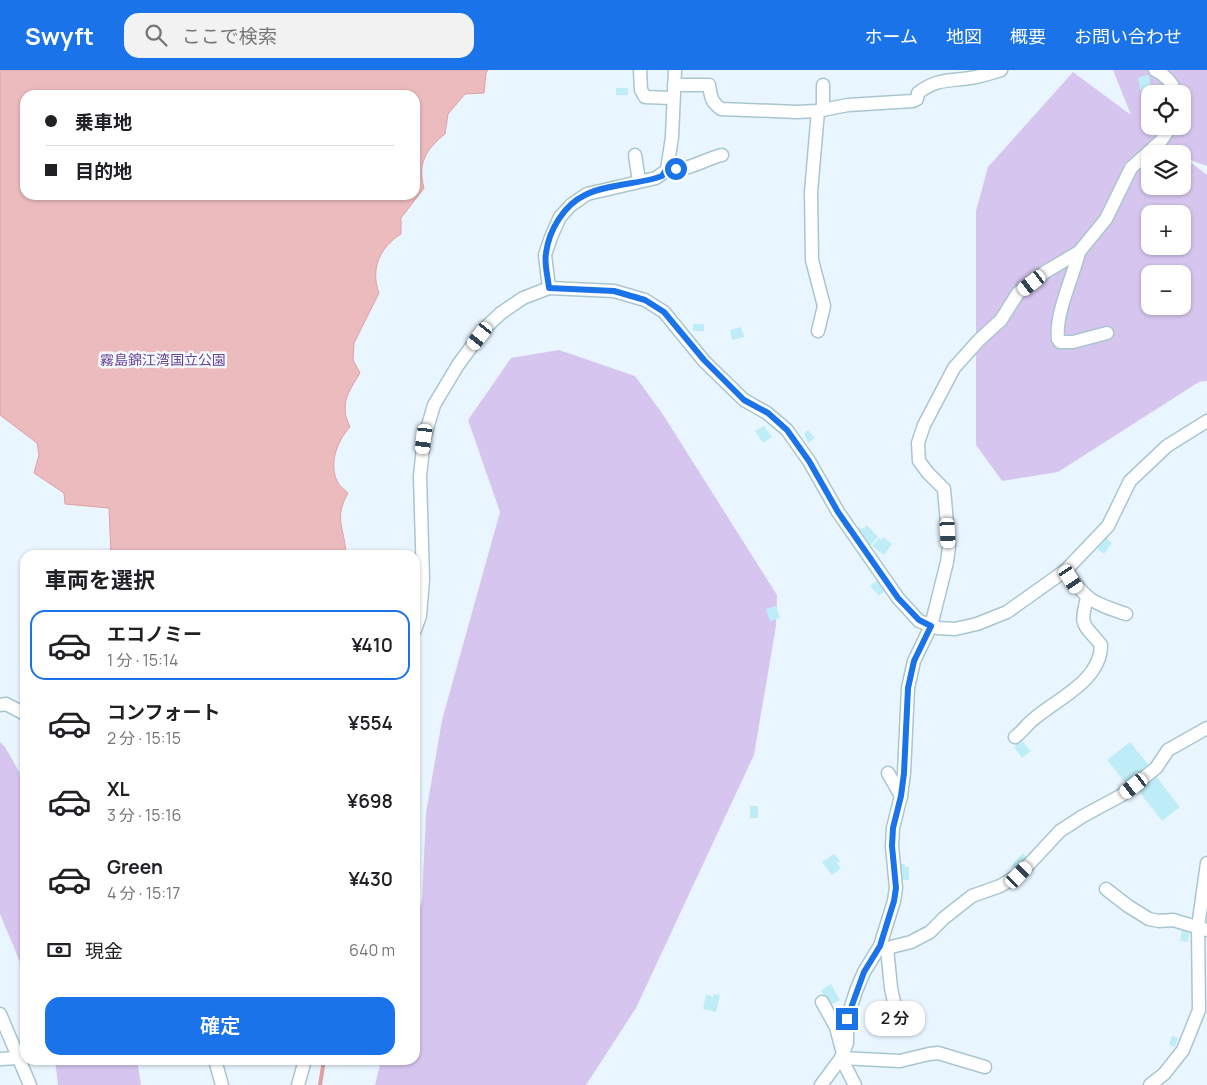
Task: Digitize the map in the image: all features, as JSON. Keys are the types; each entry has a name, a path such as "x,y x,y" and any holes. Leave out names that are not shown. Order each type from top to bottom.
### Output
{"street":[{"path":"640,70 641,90 645,97 709,85 714,104 721,109 735,111 820,110 848,105 913,101 917,99 918,92 928,85 942,80 964,74 1001,70"},
{"path":"549,288 545,255 550,237 560,217 571,205 587,194 662,176 668,167 672,137 675,70"},
{"path":"1155,70 1162,74 1172,85"},
{"path":"818,331 824,306 812,260 811,202 822,85"},
{"path":"895,1007 883,947 896,888 892,846 893,828 901,796 908,688 914,661 931,626 949,548 944,489 919,461 918,443 924,425 954,368 979,340 1001,320 1018,293 1045,272 1079,252 1106,219 1130,168 1161,142 1165,135"},
{"path":"635,155 639,181"},
{"path":"668,167 683,169 709,158 722,155"},
{"path":"1079,252 1075,272 1060,315 1058,339 1060,342 1073,342 1107,333"},
{"path":"420,616 424,579 420,476 424,439 434,405 458,365 485,328 501,313 524,298 549,288 614,291 645,300 664,312 704,360 744,400 768,413 787,430 809,461 838,512 898,598 919,620 931,626 955,629 977,624 1007,612 1066,570 1108,526 1130,481 1167,446 1207,421"},
{"path":"1066,570 1087,598 1126,614"},
{"path":"420,591 422,598"},
{"path":"1014,737 1076,687 1091,673 1098,662 1101,645 1086,628 1082,620 1087,598"},
{"path":"0,705 6,704 20,711"},
{"path":"822,1085 842,1056 847,1043 847,1019 864,972 883,947 911,942 930,932 944,918 972,896 1000,886 1019,875 1060,831 1082,816 1122,795 1156,768 1168,750 1207,728"},
{"path":"888,773 901,796"},
{"path":"1150,1085 1164,1074 1183,1050 1199,1010 1207,863"},
{"path":"1106,889 1149,919 1160,921 1173,920 1203,929"},
{"path":"822,1002 836,1027 842,1056 855,1085"},
{"path":"0,1014 19,1058 0,1059"},
{"path":"842,1056 900,1061 938,1053 984,1067"},
{"path":"22,1065 30,1085"},
{"path":"216,1065 222,1085"},
{"path":"298,1085 304,1065"}],"shaded area":[{"name":"霧島錦江湾国立公園","path":"0,70 488,70 484,93 465,94 448,114 445,134 428,151 425,158 422,172 424,188 420,193 420,90 20,90 20,200 415,200 401,218 401,234 387,245 379,259 376,267 376,284 379,293 354,343 353,360 360,373 346,399 345,412 350,427 338,445 334,460 338,483 348,493 341,510 341,524 345,550 111,550 109,508 65,504 64,493 34,473 39,455 37,443 0,415"},
{"path":"1113,70 1207,70 1207,166 1191,160 1191,145 1141,145 1141,195 1191,195 1191,163 1207,175 1207,381 1199,382 1058,472 1002,481 976,445 976,211 988,167 1073,72 1131,115"},
{"path":"559,350 635,376 662,413 777,595 776,626 754,755 636,1008 586,1085 375,1085 380,1065 420,1065 420,908 422,900 426,813 442,720 500,512 468,420 511,358"},
{"path":"0,742 5,747 20,773 20,962 0,914"},
{"path":"56,1065 138,1065 141,1085 58,1085"}],"building":[{"path":"1149,75 1151,85 1141,85 1140,90 1138,77"},
{"path":"616,88 628,88 628,95 616,95"},
{"path":"693,324 704,324 704,331 693,331"},
{"path":"741,327 744,337 732,340 730,330"},
{"path":"764,426 772,437 763,443 755,431"},
{"path":"808,430 815,438 808,443 804,433"},
{"path":"867,525 878,537 869,547 857,529 860,527 862,529"},
{"path":"883,537 892,544 884,555 872,546 879,538 881,540"},
{"path":"1106,538 1112,543 1104,554 1097,549"},
{"path":"879,579 887,589 879,596 870,586"},
{"path":"776,606 780,618 770,621 766,609"},
{"path":"1020,739 1031,751 1022,758 1014,747 1016,746 1014,743"},
{"path":"1130,742 1151,768 1128,786 1107,760"},
{"path":"1155,775 1180,807 1162,821 1137,789"},
{"path":"750,806 758,806 758,818 750,818"},
{"path":"1023,853 1028,859 1016,871 1011,866"},
{"path":"834,854 840,861 837,863 841,868 832,875 822,862"},
{"path":"901,864 909,867 909,880 900,880"},
{"path":"1182,928 1190,929 1188,942 1180,941"},
{"path":"831,984 840,1000 830,1005 821,990"},
{"path":"706,994 713,997 714,994 720,995 716,1012 703,1009"},
{"path":"1172,1036 1178,1038 1175,1047 1169,1045"}],"waterway":[{"path":"320,1085 323,1065"}],"route":[{"path":"676,169 668,167 662,176 587,194 571,205 560,217 550,237 545,255 549,288 614,291 645,300 664,312 704,360 744,400 768,413 787,430 809,461 838,512 898,598 922,623 931,626 914,661 908,688 904,773 901,796 893,828 892,846 896,888 894,901 880,946 864,972 847,1019"}]}
